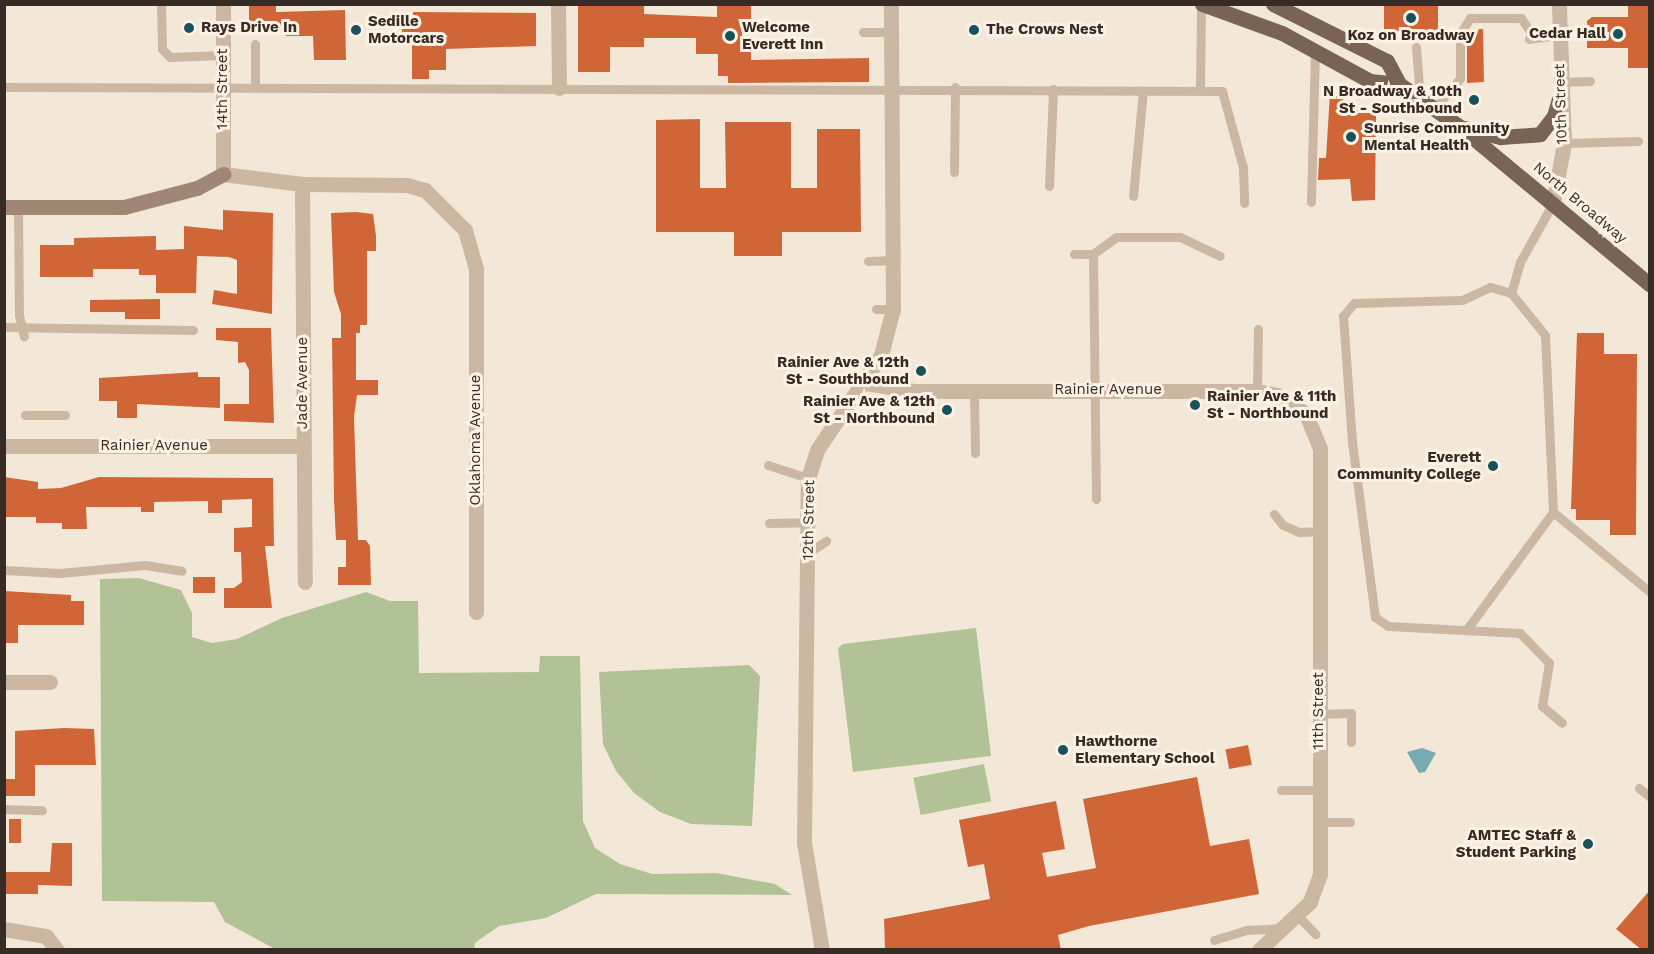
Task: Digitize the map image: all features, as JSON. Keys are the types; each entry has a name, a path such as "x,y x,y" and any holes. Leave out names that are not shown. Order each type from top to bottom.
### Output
{"main road":[{"name":"North Broadway","path":"1201,4 1315,49 1370,81 1399,84 1460,127 1650,285"},
{"path":"1273,4 1387,61 1399,84"},
{"path":"1460,127 1525,139 1540,134 1554,116 1559,98"}],"street":[{"name":"14th Street","path":"223,4 223,174"},
{"path":"558,4 559,88"},
{"name":"12th Street","path":"822,950 804,843 808,478 827,434 866,383 881,355 893,309 891,4"},
{"name":"10th Street","path":"1553,203 1564,143 1559,98 1559,4"},
{"path":"11,207 124,207 197,188 223,174"},
{"name":"Oklahoma Avenue","path":"223,174 302,184 407,185 426,190 465,230 476,269 476,612"},
{"name":"Jade Avenue","path":"302,184 304,582"},
{"name":"Rainier Avenue","path":"866,383 914,391 1093,389 1257,391 1276,395 1306,414 1320,449"},
{"name":"Rainier Avenue","path":"4,446 303,446"},
{"name":"11th Street","path":"1259,950 1310,902 1320,874 1320,449"},
{"path":"4,682 50,681"},
{"path":"4,928 46,936 57,950"}],"lane":[{"path":"161,4 162,50 170,57 223,55"},
{"path":"1200,91 1201,4"},
{"path":"1435,108 1460,78 1460,34 1470,18 1521,18 1531,38 1559,35"},
{"path":"863,32 892,32"},
{"path":"255,44 255,86"},
{"path":"1416,47 1420,98"},
{"path":"1311,202 1315,49"},
{"path":"1559,82 1590,81"},
{"path":"4,87 559,88 695,83 1222,91 1243,168 1244,203"},
{"path":"954,172 955,87"},
{"path":"1049,186 1053,89"},
{"path":"1133,196 1143,90"},
{"path":"1564,143 1638,141"},
{"path":"1511,293 1520,262 1553,203"},
{"path":"11,207 20,315 24,331"},
{"path":"1074,254 1093,254 1116,237 1180,237 1220,256"},
{"path":"1093,254 1096,499"},
{"path":"868,261 894,260"},
{"path":"1467,629 1553,512 1545,335 1511,293 1490,287 1462,300 1354,303 1343,316 1343,344 1375,617 1388,626 1520,633 1540,651 1549,663 1542,705 1562,723"},
{"path":"876,309 893,309"},
{"path":"4,327 24,331 193,330"},
{"path":"1257,391 1258,329"},
{"path":"974,390 975,453"},
{"path":"25,415 65,415"},
{"path":"768,465 808,478"},
{"path":"1553,512 1650,592"},
{"path":"1274,514 1283,525 1299,532 1320,531"},
{"path":"769,523 808,522"},
{"path":"808,553 826,541"},
{"path":"4,570 60,573 145,565 182,571"},
{"path":"1319,714 1351,713 1351,742"},
{"path":"1639,788 1650,797"},
{"path":"1281,790 1319,790"},
{"path":"4,809 42,810"},
{"path":"1320,822 1350,822"},
{"path":"1296,914 1315,934"},
{"path":"1214,940 1246,930 1282,928"}],"green space":[{"path":"139,578 181,590 192,613 192,637 212,643 237,639 282,618 366,592 390,601 418,601 419,673 539,672 540,656 580,656 583,821 595,848 620,864 652,874 716,873 775,884 792,895 596,894 546,918 499,926 475,943 474,950 275,949 225,922 214,902 102,901 100,579"},
{"path":"976,628 991,756 853,772 838,648 843,644"},
{"path":"749,665 760,676 752,826 691,824 660,812 634,793 616,771 603,744 599,672"},
{"path":"984,764 991,801 921,815 913,778"}],"water":[{"path":"1422,748 1436,753 1425,772 1419,773 1407,752"}],"building":[{"path":"249,4 276,4 276,12 345,10 346,60 314,60 313,36 286,36 286,30 249,29"},
{"path":"717,4 751,4 751,23 742,23 742,49 751,49 751,60 869,58 869,82 728,83 728,76 718,76 718,54 696,54 696,38 644,38 644,47 610,47 610,72 578,72 578,5 644,6 644,14 717,17"},
{"name":"Koz on Broadway","path":"1384,4 1438,4 1438,31 1384,31"},
{"name":"Cedar Hall","path":"1628,4 1650,4 1650,68 1628,68 1628,48 1587,48 1587,21 1592,17 1628,17"},
{"path":"413,12 536,13 536,46 446,49 446,70 429,70 429,79 412,79 412,44 402,44 402,29 413,29"},
{"path":"1471,29 1483,29 1484,82 1467,83 1467,36"},
{"name":"Sunrise Community Mental Health","path":"1330,93 1376,116 1375,200 1352,201 1350,179 1318,180 1319,158 1326,158"},
{"path":"700,119 700,188 726,188 725,122 791,122 791,188 817,188 817,129 860,129 861,232 782,232 782,256 734,256 734,232 656,232 656,120"},
{"path":"223,210 273,213 272,314 212,304 214,290 237,294 237,260 229,257 197,256 196,293 156,293 156,275 139,275 139,269 93,269 93,277 40,277 40,245 74,245 74,238 156,236 156,250 184,249 184,226 223,230"},
{"path":"331,213 373,214 376,236 376,251 367,251 367,325 360,325 360,333 356,333 356,380 378,380 378,395 357,395 354,417 358,540 366,540 370,546 371,585 338,585 338,567 346,567 346,540 336,540 334,500 332,338 341,338 341,314 334,292"},
{"path":"160,299 160,319 125,319 125,312 90,312 90,300"},
{"path":"216,328 271,328 274,423 224,421 224,404 249,404 249,370 245,362 238,363 238,342 216,340"},
{"path":"1577,333 1604,333 1604,354 1637,354 1636,535 1610,535 1610,520 1576,520 1576,509 1571,509"},
{"path":"198,372 198,377 220,377 220,408 137,404 137,418 117,418 117,401 99,401 99,378"},
{"path":"4,477 38,482 38,489 61,488 99,477 273,478 274,546 265,546 272,608 224,608 224,588 234,588 242,582 241,552 234,552 234,528 252,527 252,499 222,500 222,513 208,513 208,501 154,502 154,512 141,512 141,507 86,507 87,529 62,529 62,523 36,523 36,517 4,517"},
{"path":"193,577 215,577 215,593 193,593"},
{"path":"4,591 71,595 71,601 84,601 84,625 18,625 18,643 4,643"},
{"path":"94,729 96,765 35,765 35,796 6,796 6,779 15,779 15,731"},
{"path":"1248,745 1252,765 1229,769 1225,749"},
{"name":"Hawthorne Elementary School","path":"1197,777 1210,846 1249,839 1259,894 1089,926 1058,935 1061,950 885,950 884,919 990,899 984,864 968,867 959,820 1056,801 1065,849 1042,853 1047,877 1096,868 1083,799"},
{"path":"9,819 21,819 21,843 9,843"},
{"path":"52,843 72,843 72,886 38,885 38,894 6,894 6,872 50,872"},
{"path":"1650,890 1650,950 1642,950 1616,929"}],"place":[{"name":"Koz on Broadway","path":"1411,18"},
{"name":"Rays Drive In","path":"189,28"},
{"name":"Sedille Motorcars","path":"356,30"},
{"name":"The Crows Nest","path":"974,30"},
{"name":"Cedar Hall","path":"1618,34"},
{"name":"Welcome Everett Inn","path":"730,36"},
{"name":"N Broadway & 10th St - Southbound","path":"1474,100"},
{"name":"Sunrise Community Mental Health","path":"1351,137"},
{"name":"Rainier Ave & 12th St - Southbound","path":"921,371"},
{"name":"Rainier Ave & 11th St - Northbound","path":"1195,405"},
{"name":"Rainier Ave & 12th St - Northbound","path":"947,410"},
{"name":"Everett Community College","path":"1493,466"},
{"name":"Hawthorne Elementary School","path":"1063,750"},
{"name":"AMTEC Staff & Student Parking","path":"1588,844"}]}
